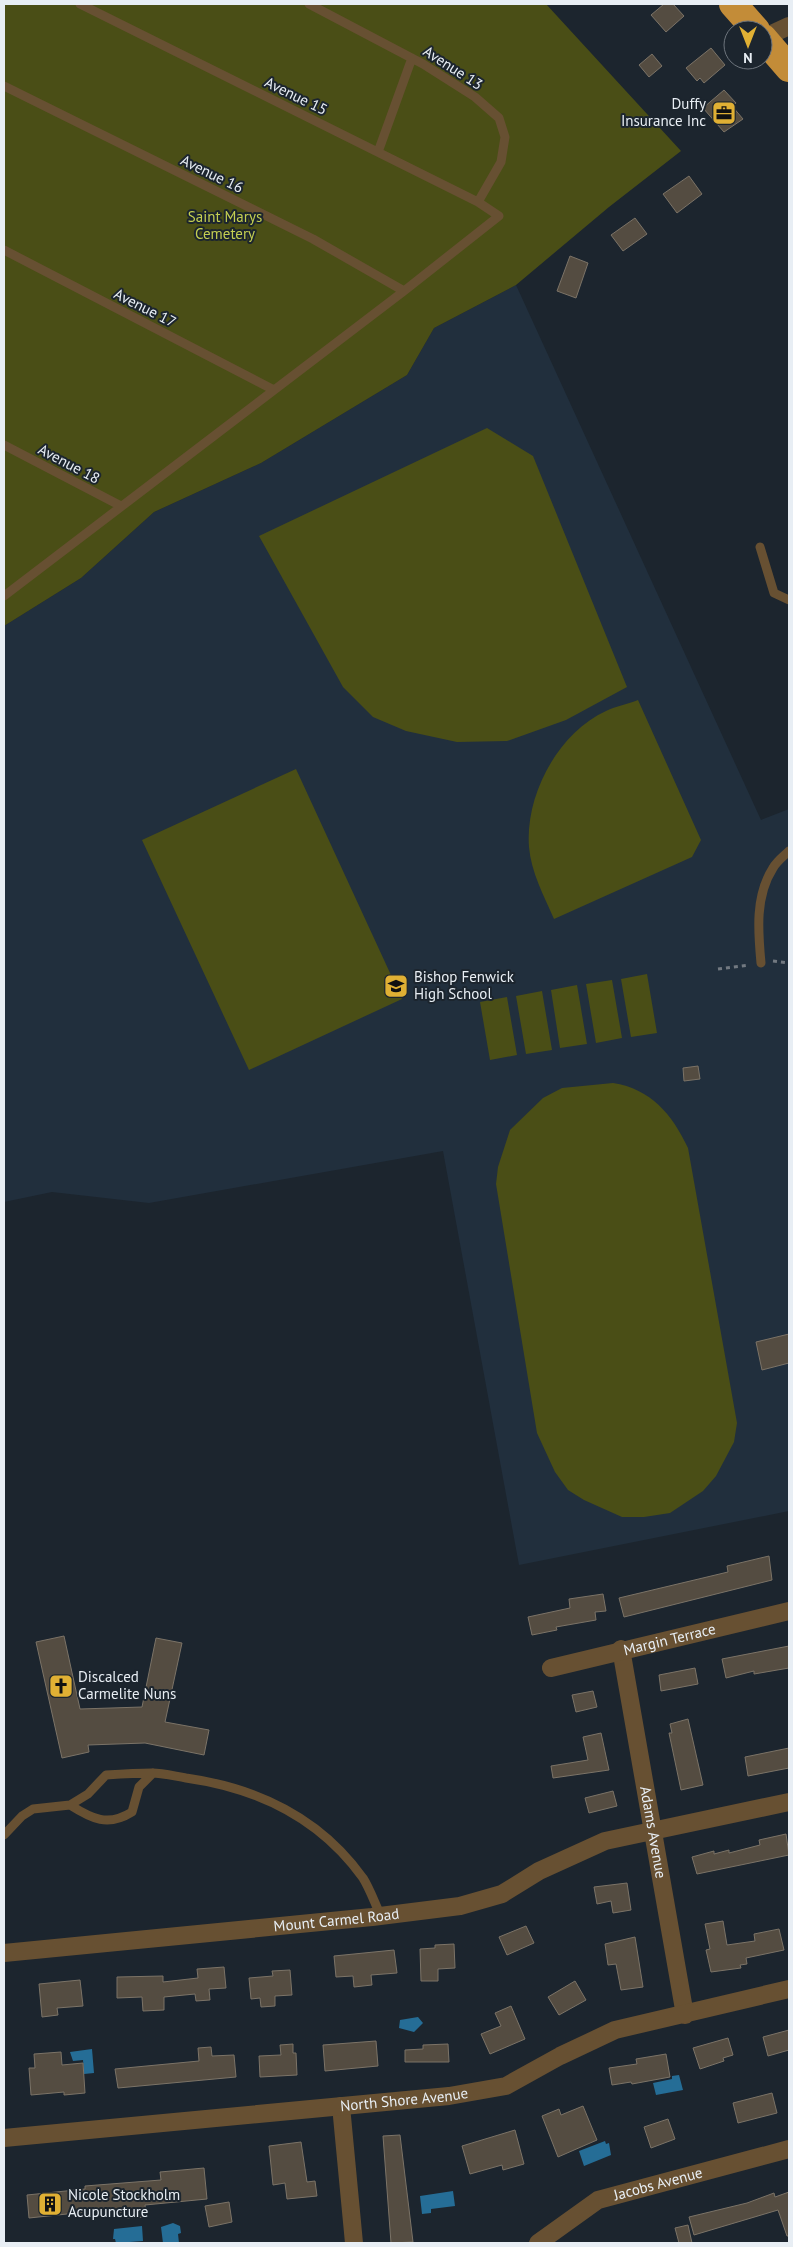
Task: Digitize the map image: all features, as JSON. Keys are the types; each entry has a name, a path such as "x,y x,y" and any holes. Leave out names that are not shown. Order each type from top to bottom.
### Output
{"highway":[{"path":"733,4 747,20"},
{"path":"773,50 789,68"}],"street":[{"path":"773,33 789,26"},
{"name":"Margin Terrace","path":"551,1668 789,1611"},
{"name":"Adams Avenue","path":"621,1650 685,2015"},
{"name":"Mount Carmel Road","path":"4,1953 381,1916 460,1906 502,1894 540,1871 605,1841 789,1802"},
{"name":"North Shore Avenue","path":"4,2138 449,2096 506,2086 560,2056 615,2030 789,1989"},
{"path":"340,2106 354,2243"},
{"name":"Jacobs Avenue","path":"538,2243 598,2200 789,2150"}],"lane":[{"name":"Avenue 15","path":"80,4 478,202 499,216 404,291"},
{"name":"Avenue 13","path":"308,4 412,58 475,98 499,118 505,137 501,162 478,202"},
{"path":"378,152 412,58"},
{"name":"Avenue 16","path":"4,86 313,239 404,291"},
{"name":"Avenue 17","path":"4,250 274,390"},
{"path":"4,596 404,291"},
{"name":"Avenue 18","path":"4,445 121,506"},
{"path":"760,547 774,593 789,600"},
{"path":"761,963 758,933 759,906 764,886 773,867 789,851"},
{"path":"70,1805 86,1815 97,1819 108,1821 121,1819 132,1812 139,1787 153,1773"},
{"path":"4,1835 22,1816 33,1809 70,1805 88,1794 96,1783 106,1775 153,1773 214,1782 251,1793 281,1806 309,1825 335,1847 363,1879 381,1916"}],"path":[{"path":"718,969 777,960 789,962"}],"shaded area":[{"name":"Bishop Fenwick High School","path":"516,285 761,820 789,809 789,1511 519,1565 443,1151 149,1203 52,1192 4,1202 4,626 81,578 154,512 261,463 407,375 434,328"}],"green space":[{"name":"Saint Marys Cemetery","path":"4,4 546,4 681,151 609,207 516,285 434,328 407,375 261,463 154,512 81,578 4,626"},
{"path":"487,428 533,456 627,687 566,720 507,741 457,742 406,731 373,717 343,687 259,536"},
{"path":"638,700 701,840 692,857 554,919 535,875 530,856 529,827 539,787 559,750 573,734 589,721 606,711"},
{"path":"296,769 402,999 249,1070 142,840"},
{"path":"647,974 657,1033 631,1037 621,979"},
{"path":"612,980 622,1038 596,1043 586,984"},
{"path":"577,985 587,1044 560,1048 551,990"},
{"path":"542,991 552,1050 526,1054 516,996"},
{"path":"507,997 517,1055 490,1060 480,1002"},
{"path":"613,1083 638,1091 659,1105 675,1124 688,1148 737,1423 734,1442 716,1476 703,1491 670,1513 644,1517 622,1517 584,1500 568,1490 555,1472 537,1433 496,1184 498,1167 510,1130 543,1098 562,1088"}],"water":[{"path":"418,2017 423,2023 414,2032 399,2028 400,2020"},
{"path":"92,2049 94,2073 84,2074 83,2060 73,2061 70,2052"},
{"path":"679,2075 683,2090 656,2095 653,2083 672,2079 672,2076"},
{"path":"605,2141 606,2144 609,2143 611,2155 584,2166 579,2151"},
{"path":"453,2191 455,2206 431,2209 431,2213 422,2214 420,2196"},
{"path":"173,2223 180,2226 181,2233 178,2234 179,2243 163,2243 161,2227"},
{"path":"142,2226 143,2241 116,2243 115,2239 113,2239 114,2229"}],"building":[{"path":"664,4 673,4 684,16 666,32 651,15"},
{"path":"711,48 723,63 723,67 704,83 700,78 697,81 686,68"},
{"path":"652,54 662,66 649,77 639,65"},
{"path":"724,90 736,103 732,106 743,119 724,132 703,108"},
{"path":"689,176 702,194 677,213 663,194"},
{"path":"635,218 647,234 623,251 611,235"},
{"path":"570,256 588,263 576,298 557,291"},
{"path":"698,1066 700,1079 684,1081 683,1068"},
{"path":"789,1334 789,1363 762,1370 756,1342"},
{"path":"769,1556 772,1580 624,1617 619,1598 728,1572 727,1566"},
{"path":"603,1594 606,1611 595,1612 596,1620 556,1627 557,1630 532,1635 528,1617 570,1608 569,1599"},
{"name":"Discalced Carmelite Nuns","path":"64,1636 80,1709 142,1707 156,1638 182,1643 165,1722 209,1730 204,1755 145,1743 88,1745 89,1752 62,1758 36,1642"},
{"path":"789,1646 789,1668 754,1674 754,1671 726,1678 722,1659"},
{"path":"695,1668 698,1684 661,1691 659,1675"},
{"path":"593,1691 597,1707 576,1712 572,1695"},
{"path":"688,1719 703,1785 681,1790 669,1733 672,1733 670,1724"},
{"path":"601,1733 609,1770 553,1778 551,1766 588,1760 583,1737"},
{"path":"789,1748 789,1768 748,1776 745,1757"},
{"path":"613,1791 617,1806 589,1813 585,1798"},
{"path":"786,1834 789,1855 697,1874 692,1857 714,1851 714,1854 729,1850 729,1853 760,1845 759,1840"},
{"path":"627,1883 631,1910 613,1913 611,1901 597,1904 594,1887"},
{"path":"723,1921 727,1945 755,1941 754,1934 779,1929 784,1950 746,1958 747,1964 740,1965 741,1968 711,1972 706,1950 710,1949 705,1924"},
{"path":"526,1926 534,1943 507,1955 499,1937"},
{"path":"635,1937 643,1987 621,1990 616,1964 608,1965 605,1944"},
{"path":"454,1944 455,1968 438,1969 438,1981 421,1981 420,1949 435,1948 435,1945"},
{"path":"394,1950 397,1973 371,1975 372,1985 354,1987 353,1976 336,1977 334,1956"},
{"path":"224,1967 226,1988 209,1989 210,2000 196,2001 195,1994 164,1997 164,2010 143,2011 142,1997 117,1998 117,1977 163,1976 163,1982 198,1978 197,1969"},
{"path":"290,1970 292,1995 275,1996 275,2006 261,2007 260,1998 251,1999 249,1978 273,1976 272,1971"},
{"path":"80,1980 83,2006 57,2008 58,2015 42,2017 39,1984"},
{"path":"575,1981 586,2000 559,2015 548,1997"},
{"path":"511,2006 525,2039 490,2054 481,2034 501,2026 495,2013"},
{"path":"789,2030 789,2050 768,2056 763,2037"},
{"path":"728,2038 733,2055 723,2058 724,2061 700,2069 693,2048"},
{"path":"376,2041 378,2066 325,2071 323,2045"},
{"path":"293,2044 293,2053 296,2053 297,2075 260,2077 259,2056 281,2055 280,2045"},
{"path":"448,2044 449,2062 405,2062 405,2050 423,2049 423,2045"},
{"path":"211,2047 212,2056 234,2055 236,2077 118,2088 115,2069 199,2061 198,2048"},
{"path":"61,2052 62,2065 83,2063 85,2093 64,2095 64,2092 31,2095 29,2068 35,2068 34,2054"},
{"path":"666,2054 670,2077 632,2084 631,2082 612,2085 609,2068 637,2064 636,2059"},
{"path":"772,2093 777,2113 738,2123 733,2103"},
{"path":"583,2106 597,2140 558,2157 542,2116 559,2109 561,2115"},
{"path":"668,2119 675,2139 651,2148 644,2127"},
{"path":"515,2130 524,2164 503,2170 502,2165 470,2174 462,2146"},
{"path":"400,2135 413,2242 391,2243 383,2136"},
{"path":"301,2142 307,2182 315,2181 317,2196 287,2199 285,2183 273,2185 269,2146"},
{"path":"204,2168 207,2199 145,2205 146,2217 126,2218 126,2212 105,2213 105,2210 29,2218 27,2195 85,2189 85,2186 161,2180 160,2172"},
{"path":"789,2192 789,2236 787,2236 778,2210 694,2235 689,2217 747,2203 774,2193 775,2197"},
{"path":"229,2202 232,2222 209,2227 205,2206"},
{"path":"688,2225 692,2243 679,2243 675,2228"}],"place":[{"name":"Duffy Insurance Inc","path":"724,113"},
{"name":"Bishop Fenwick High School","path":"396,986"},
{"name":"Discalced Carmelite Nuns","path":"61,1686"},
{"name":"Nicole Stockholm Acupuncture","path":"50,2204"}]}
